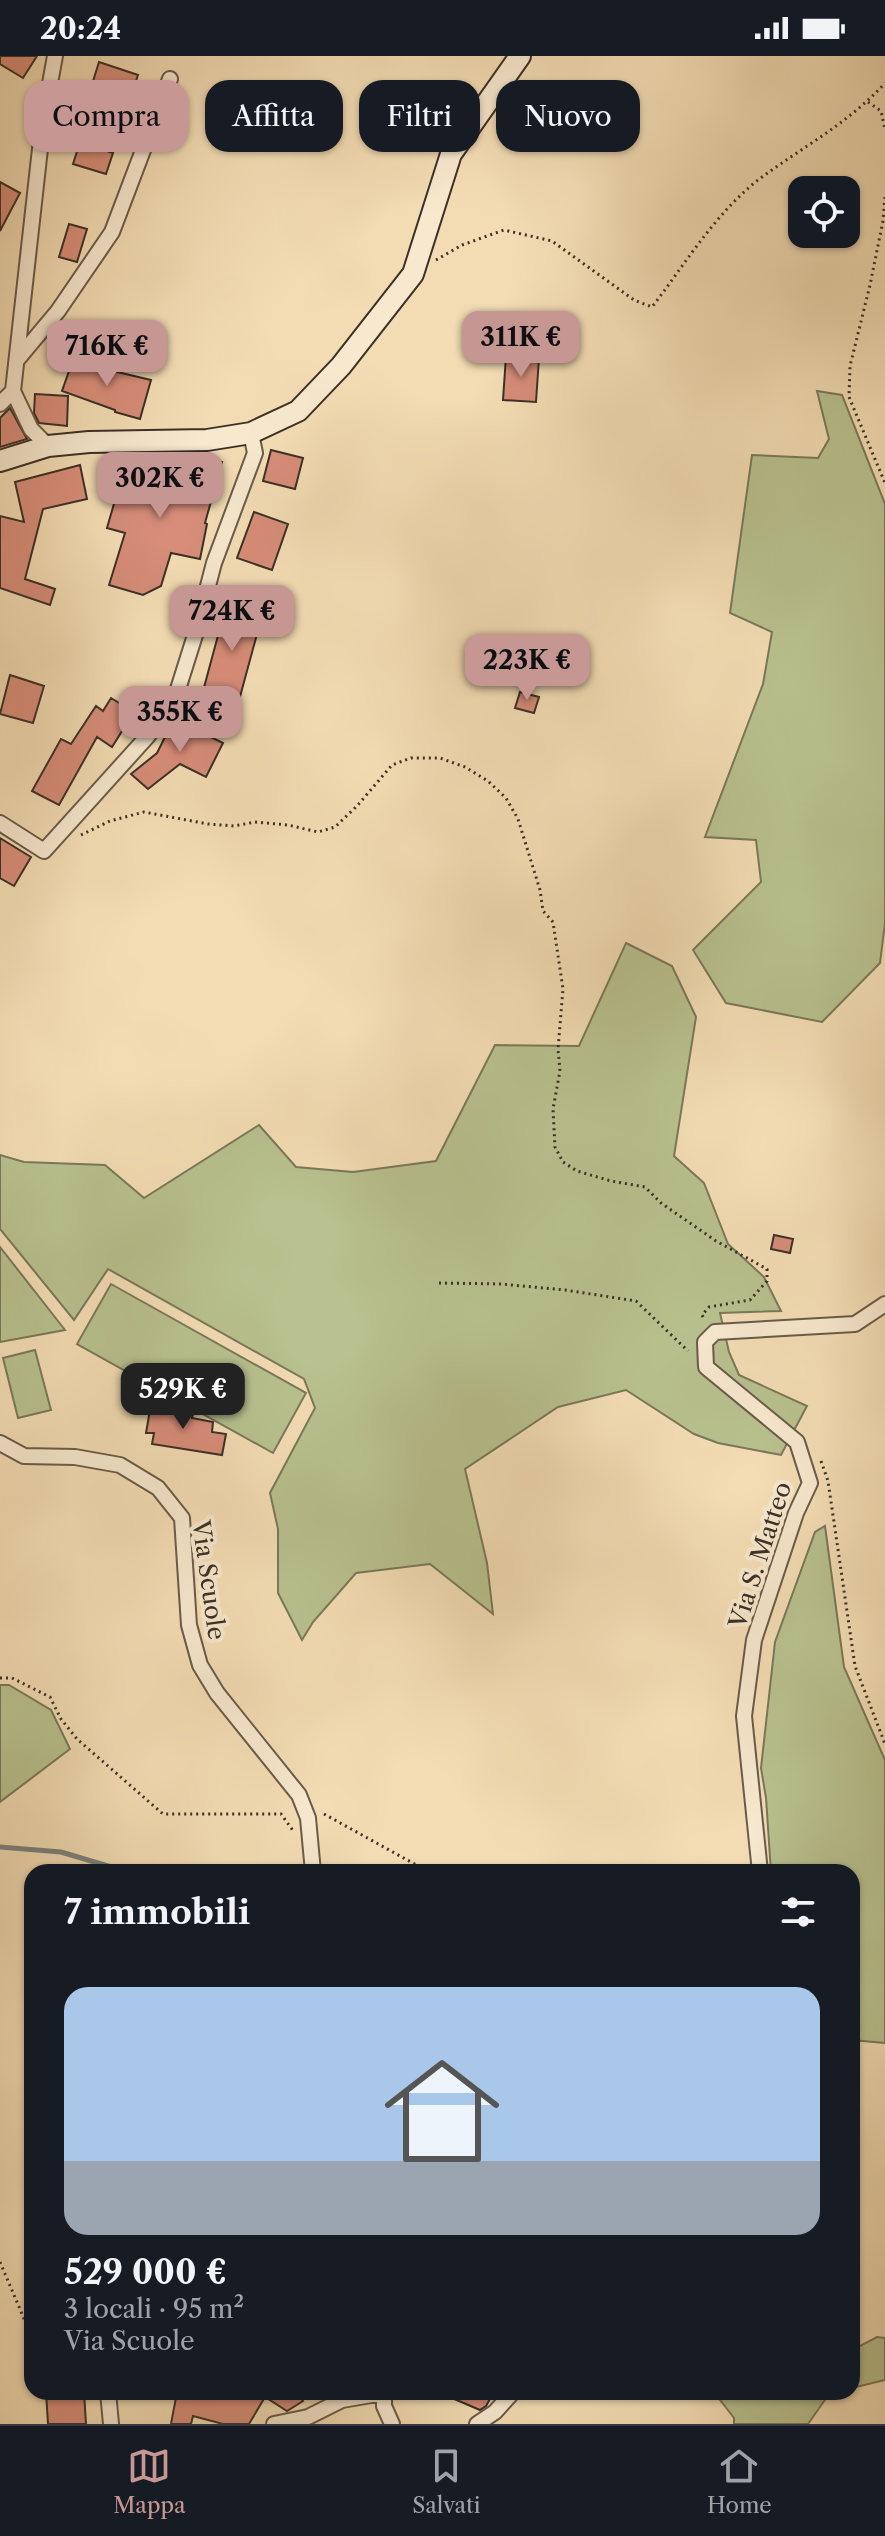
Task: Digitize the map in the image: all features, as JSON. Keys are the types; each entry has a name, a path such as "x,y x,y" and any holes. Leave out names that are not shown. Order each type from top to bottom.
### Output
{"street":[{"path":"48,446 31,429 13,391 41,136 55,56"},
{"path":"0,461 48,446 89,442 207,440 251,433 298,411 341,366 413,274 451,154 520,56"},
{"path":"17,361 58,311 112,232 170,79"},
{"path":"0,404 13,391"},
{"path":"0,823 48,847 147,737 174,702 214,563 255,453 251,433"},
{"path":"797,1442 706,1367 705,1342 715,1332 855,1324 885,1304"},
{"name":"Via S. Matteo","path":"759,1864 744,1716 754,1640 796,1513 810,1483 797,1442"},
{"name":"Via Scuole","path":"0,1443 24,1456 75,1457 120,1465 158,1488 182,1518 189,1625 200,1665 217,1693 299,1795 306,1812"},
{"path":"306,1812 312,1864"},
{"path":"109,2400 111,2424"},
{"path":"274,2424 308,2417 342,2400"},
{"path":"384,2400 392,2424"},
{"path":"477,2424 506,2400"}],"path":[{"path":"413,274 462,245 504,230 552,241 634,300 652,307 707,230 757,182 868,102 885,83"},
{"path":"868,102 881,111 885,129"},
{"path":"885,197 870,285 850,366 849,397 885,483"},
{"path":"48,847 110,821 144,812 208,824 234,826 255,822 318,832 335,827 392,765 411,758 440,758 465,767 488,781 506,798 518,819 540,890 543,911 553,922 563,989 558,1049 560,1071 553,1109 555,1147 563,1162 577,1171 645,1187 661,1203 716,1241 767,1269 767,1281 750,1300 709,1307 702,1315 715,1332"},
{"path":"439,1283 501,1284 636,1301 706,1367"},
{"path":"797,1442 818,1453 828,1481 855,1666 885,1744"},
{"path":"0,1678 12,1678 50,1697 61,1719 77,1739 163,1814 281,1814 297,1836"},
{"path":"306,1812 327,1816 414,1864"},
{"path":"0,2262 24,2319"}],"green space":[{"path":"817,391 842,395 885,504 885,923 880,963 822,1022 726,1003 693,950 761,882 756,840 705,837 763,684 772,632 730,613 752,455 818,458 829,439"},
{"path":"626,943 672,966 696,1017 674,1156 704,1183 728,1244 764,1277 781,1311 720,1313 729,1352 739,1375 807,1406 781,1455 718,1443 694,1434 626,1390 558,1407 465,1469 487,1563 493,1614 430,1564 356,1573 313,1622 302,1640 278,1593 278,1529 270,1493 315,1408 304,1379 108,1269 74,1320 0,1229 0,1155 24,1162 105,1165 144,1198 259,1125 296,1167 353,1172 436,1161 495,1045 579,1046"},
{"path":"0,1247 65,1330 0,1342"},
{"path":"111,1284 306,1393 273,1453 77,1344"},
{"path":"35,1350 51,1410 18,1418 3,1358"},
{"path":"825,1526 844,1667 885,1760 885,2043 860,2041 860,1864 770,1864 761,1768 775,1642 815,1532"},
{"path":"0,1685 9,1685 51,1710 70,1749 0,1802"},
{"path":"877,2337 885,2338 885,2380 860,2386 860,2346"},
{"path":"720,2400 825,2400 808,2424 734,2424 734,2418"}],"building":[{"path":"0,56 37,56 23,78 0,64"},
{"path":"99,62 138,75 136,80 93,80"},
{"path":"77,152 113,153 106,174 73,164"},
{"path":"0,182 20,193 0,231"},
{"path":"69,224 87,229 77,262 59,257"},
{"path":"506,356 539,358 536,402 503,400"},
{"path":"74,357 109,370 151,380 140,419 62,391"},
{"path":"35,394 68,396 67,426 39,423 34,413"},
{"path":"10,408 27,439 0,447 0,418"},
{"path":"271,450 303,458 295,489 263,481"},
{"path":"190,454 222,462 205,523 200,559 171,553 161,586 143,595 109,585 125,533 107,528 126,462 183,478"},
{"path":"80,465 87,499 43,509 25,579 55,589 50,605 0,588 0,516 24,522 15,482"},
{"path":"254,512 288,524 272,570 237,558"},
{"path":"230,591 266,601 235,715 199,706"},
{"path":"10,675 44,686 33,723 0,714"},
{"path":"520,692 539,697 534,713 515,708"},
{"path":"111,698 134,712 112,747 97,737 59,805 32,791 61,739 71,744 96,706 103,711"},
{"path":"174,719 223,743 206,777 180,764 148,789 131,774 157,753"},
{"path":"0,838 31,857 14,886 0,878"},
{"path":"774,1235 793,1239 790,1253 771,1249"},
{"path":"151,1404 194,1411 192,1418 213,1422 212,1432 226,1434 222,1455 152,1444 154,1433 146,1433"},
{"path":"46,2400 84,2400 86,2424 48,2424"},
{"path":"176,2400 263,2400 249,2424 223,2424 193,2416 191,2424 171,2424"},
{"path":"270,2400 303,2401 287,2411"},
{"path":"457,2400 489,2400 480,2410"}],"waterway":[{"path":"0,1847 61,1852 101,1864"}]}
